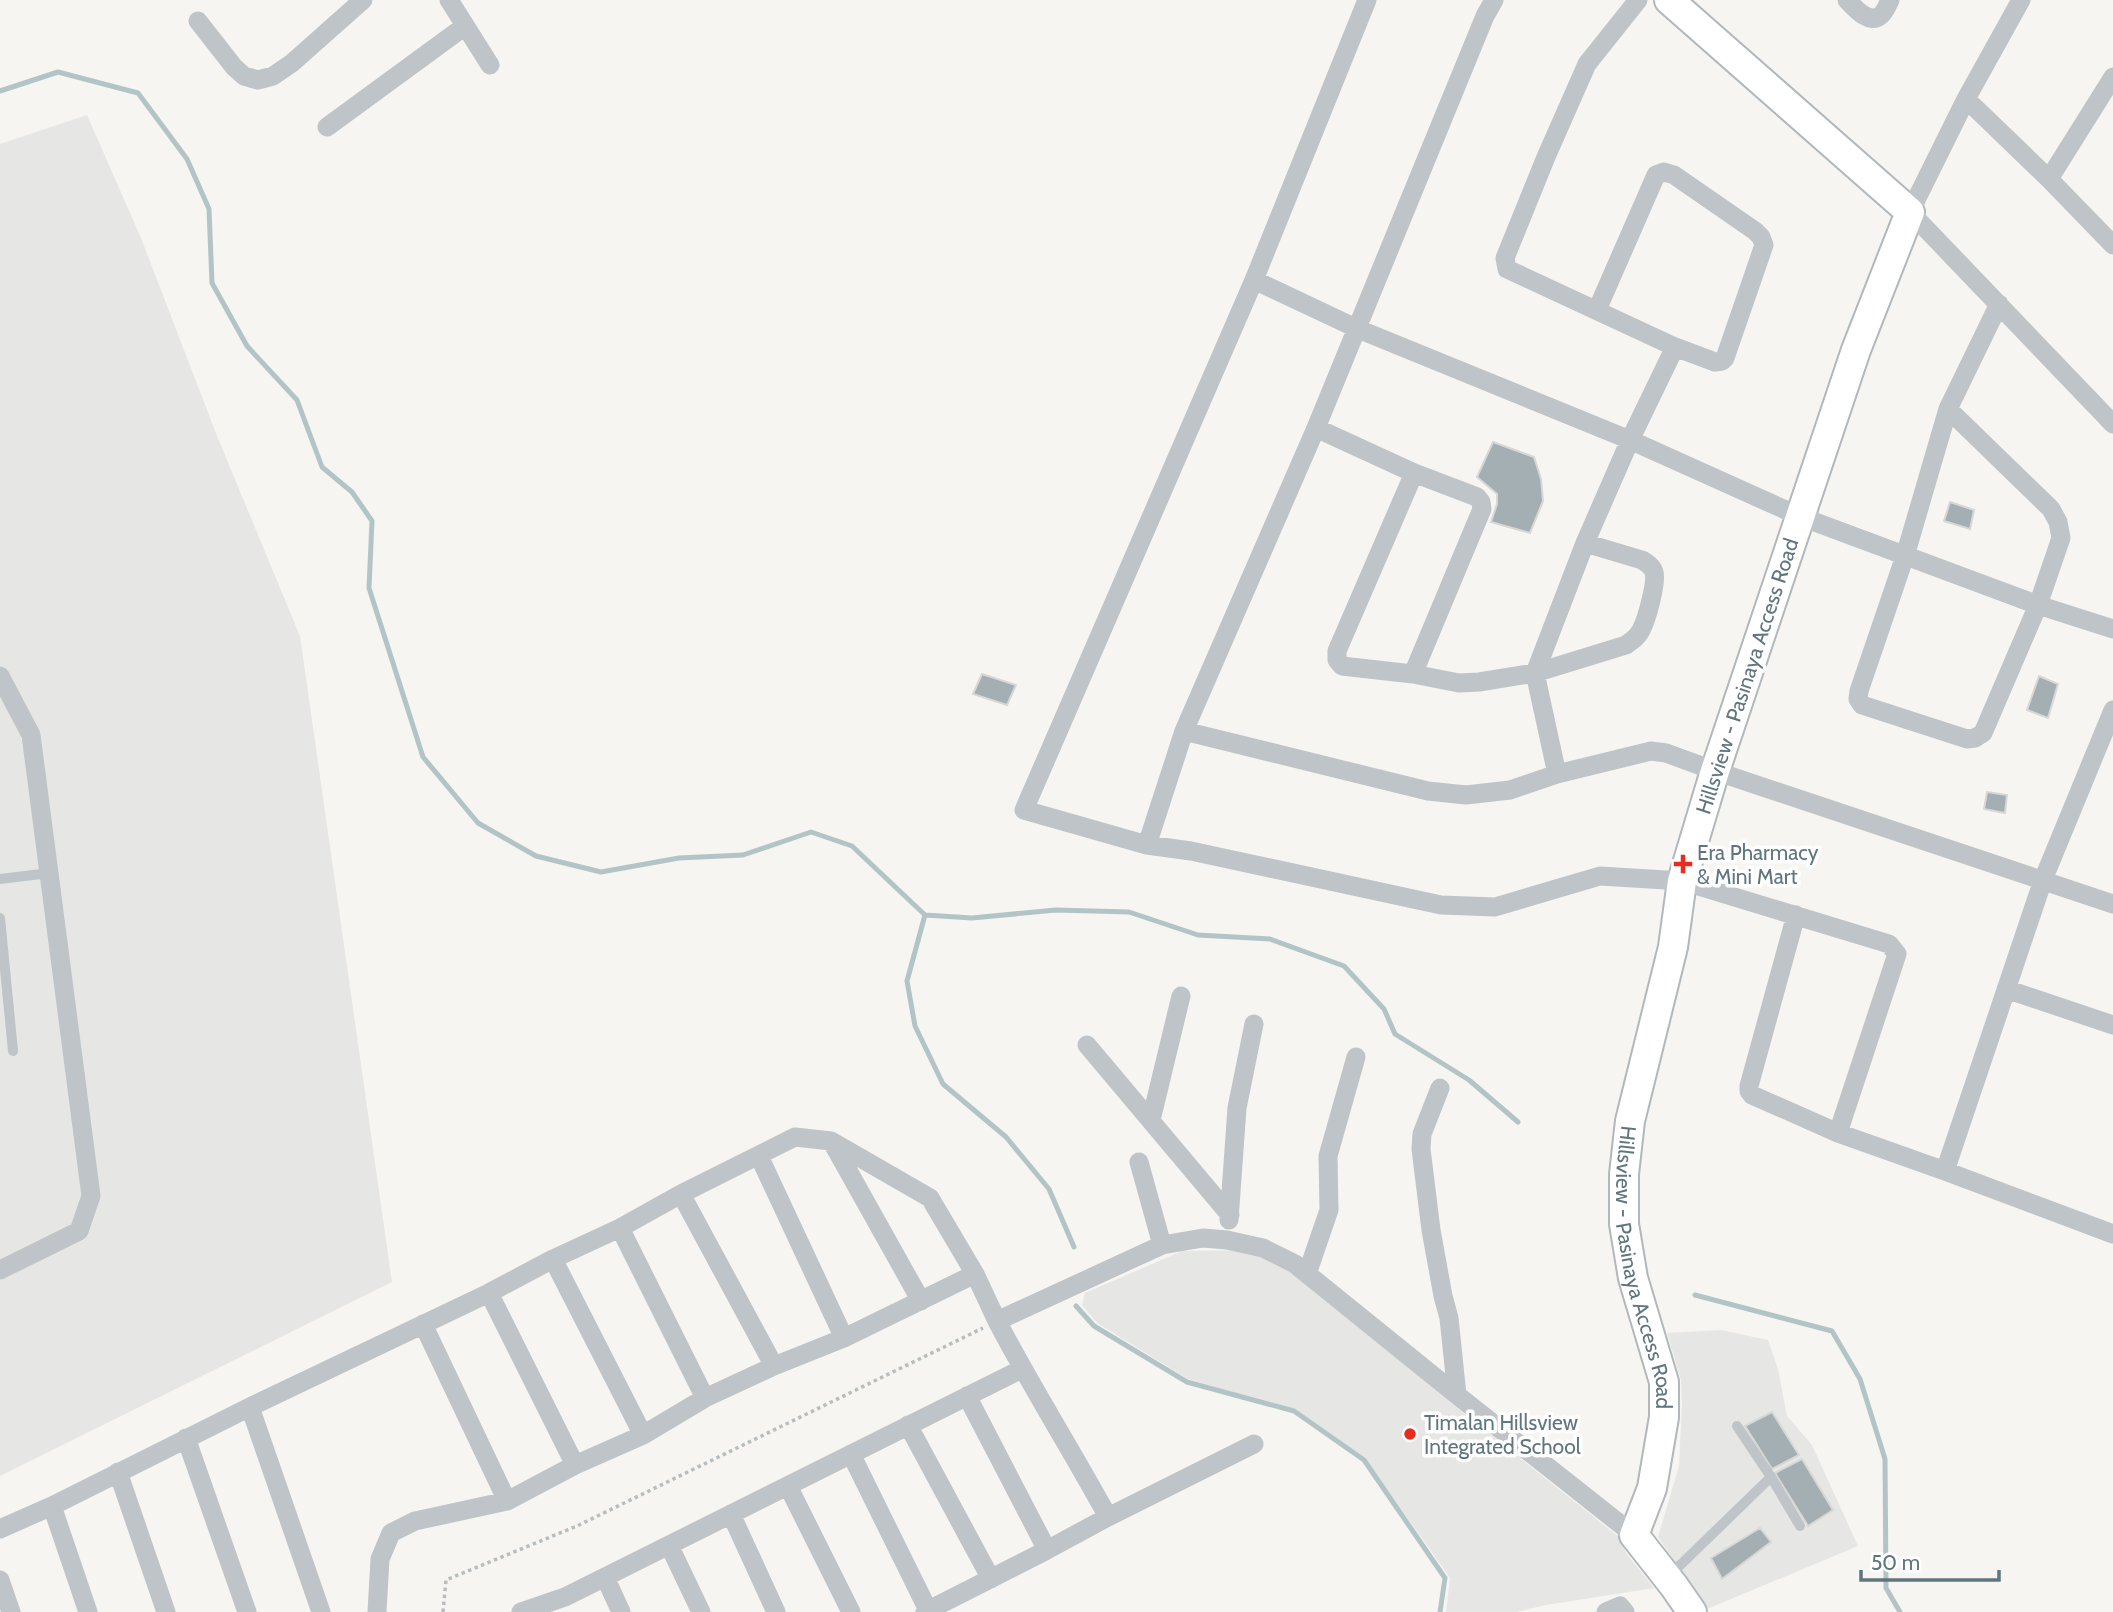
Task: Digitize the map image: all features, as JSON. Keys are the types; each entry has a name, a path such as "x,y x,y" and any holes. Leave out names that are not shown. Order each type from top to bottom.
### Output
{"street":[{"path":"198,21 234,67 244,76 258,80 274,76 292,63 363,0"},
{"path":"449,0 490,65"},
{"path":"1367,0 1254,280 1024,810 1147,845 1191,851 1441,905 1495,907 1600,876 1682,881 1889,944 1897,954 1838,1133"},
{"path":"1147,845 1184,730 1316,428 1485,16 1494,0"},
{"path":"1597,310 1656,175 1664,172 1674,175 1755,230 1764,245 1726,358 1715,362 1675,347 1507,269 1505,258 1587,64 1638,0"},
{"path":"1669,0 1910,212 2113,424"},
{"path":"1847,0 1864,16 1874,18 1881,15 1890,0"},
{"path":"1910,212 1966,99 2021,0"},
{"path":"327,127 465,26"},
{"path":"2049,179 2113,77"},
{"path":"1966,99 2113,245"},
{"name":"Hillsview - Pasinaya Access Road","path":"1634,1535 1652,1489 1657,1467 1664,1417 1664,1382 1633,1278 1624,1224 1624,1174 1630,1121 1673,947 1682,881 1715,771 1856,350 1910,212"},
{"path":"1254,280 1358,329 1630,440 1799,516 2038,605 2113,629"},
{"path":"1948,409 2051,509 2058,522 2061,538 2038,605 1983,733 1966,739 1863,705 1858,699 1905,556 1948,409 1999,304"},
{"path":"1557,774 1535,673 1585,542 1675,347"},
{"path":"1316,428 1414,473 1477,497 1481,502 1482,509 1413,674"},
{"path":"1414,473 1337,651 1337,660 1342,667 1413,674 1459,683 1479,682 1535,673 1626,645 1642,629 1655,574 1650,565 1642,560 1585,542"},
{"path":"0,676 31,735 91,1196 79,1231 0,1270"},
{"path":"1945,1171 2043,880 2113,710"},
{"path":"1184,730 1428,791 1466,795 1510,790 1557,774 1651,751 1666,753 2113,904"},
{"path":"1796,915 1749,1091 1752,1095 1838,1133 2113,1234"},
{"path":"2006,989 2113,1025"},
{"path":"1151,1120 1181,996"},
{"path":"1227,1240 1237,1108 1254,1024"},
{"path":"1087,1045 1230,1215"},
{"path":"1307,1274 1329,1210 1328,1156 1356,1057"},
{"path":"1440,1087 1422,1134 1420,1149 1431,1230 1449,1318 1457,1395"},
{"path":"0,1530 489,1293 795,1137 831,1141 930,1198 975,1274 1022,1369 1108,1517"},
{"path":"831,1141 921,1301"},
{"path":"758,1156 844,1338"},
{"path":"1139,1162 1162,1245"},
{"path":"681,1194 774,1366"},
{"path":"620,1228 705,1398"},
{"path":"997,1321 1162,1245 1203,1238 1227,1240 1279,1255 1307,1274 1634,1535 1692,1612"},
{"path":"553,1259 643,1435"},
{"path":"377,1612 380,1559 391,1533 415,1521 507,1502 575,1465 643,1435 705,1398 844,1338 975,1274"},
{"path":"489,1293 575,1465"},
{"path":"423,1324 507,1502"},
{"path":"522,1612 565,1597 1022,1369"},
{"path":"967,1396 1047,1550"},
{"path":"250,1407 321,1612"},
{"path":"908,1425 991,1579"},
{"path":"186,1438 247,1612"},
{"path":"851,1454 927,1611 1254,1444"},
{"path":"118,1472 166,1612"},
{"path":"788,1486 851,1612"},
{"path":"51,1506 88,1612"},
{"path":"731,1514 776,1612"},
{"path":"669,1545 701,1612"},
{"path":"605,1577 621,1612"},
{"path":"0,1580 11,1612"},
{"path":"1606,1612 1620,1606 1625,1612"}],"lane":[{"path":"0,879 49,873"},
{"path":"0,918 13,1051"},
{"path":"1737,1426 1800,1525"},
{"path":"1667,1577 1771,1477"}],"path":[{"path":"443,1612 446,1580 577,1526 997,1321"}],"shaded area":[{"path":"87,115 141,238 217,436 300,636 392,1282 0,1476 0,144"},
{"name":"Timalan Hillsview Integrated School","path":"1249,1250 1286,1266 1620,1538 1626,1553 1654,1588 1516,1612 1446,1612 1450,1578 1365,1458 1295,1411 1188,1379 1097,1323 1082,1305 1085,1293 1182,1251"},
{"path":"1721,1330 1768,1340 1778,1369 1787,1416 1812,1445 1858,1546 1707,1609 1658,1537 1679,1466 1682,1405 1681,1380 1667,1333"}],"building":[{"path":"1493,442 1534,457 1541,479 1543,501 1530,533 1491,522 1497,494 1477,477"},
{"path":"1950,502 1974,510 1970,529 1944,521"},
{"path":"982,674 1016,685 1007,705 973,694"},
{"path":"2039,676 2058,684 2048,718 2027,710"},
{"path":"1987,792 2007,795 2005,813 1984,809"},
{"path":"1772,1412 1799,1455 1772,1469 1745,1426"},
{"path":"1802,1459 1833,1510 1808,1526 1775,1473"},
{"path":"1760,1528 1771,1542 1722,1579 1711,1558"}],"waterway":[{"path":"0,91 58,72 138,93 187,159 209,209 212,283 247,346 297,400 322,467 352,492 372,521 369,588 423,757 478,823 536,856 601,872 679,858 743,855 811,832 852,846 925,915 972,918 1056,910 1129,912 1198,935 1270,939 1344,966 1384,1009 1395,1034 1469,1080 1518,1122"},
{"path":"925,915 907,981 915,1026 943,1084 1006,1137 1049,1189 1074,1247"},
{"path":"1695,1295 1832,1331 1860,1379 1885,1459 1886,1588 1900,1612"},
{"path":"1076,1306 1094,1326 1187,1382 1294,1411 1364,1460 1445,1578 1440,1612"}],"place":[{"name":"Era Pharmacy & Mini Mart","path":"1683,864"},
{"name":"Timalan Hillsview Integrated School","path":"1410,1434"}]}
